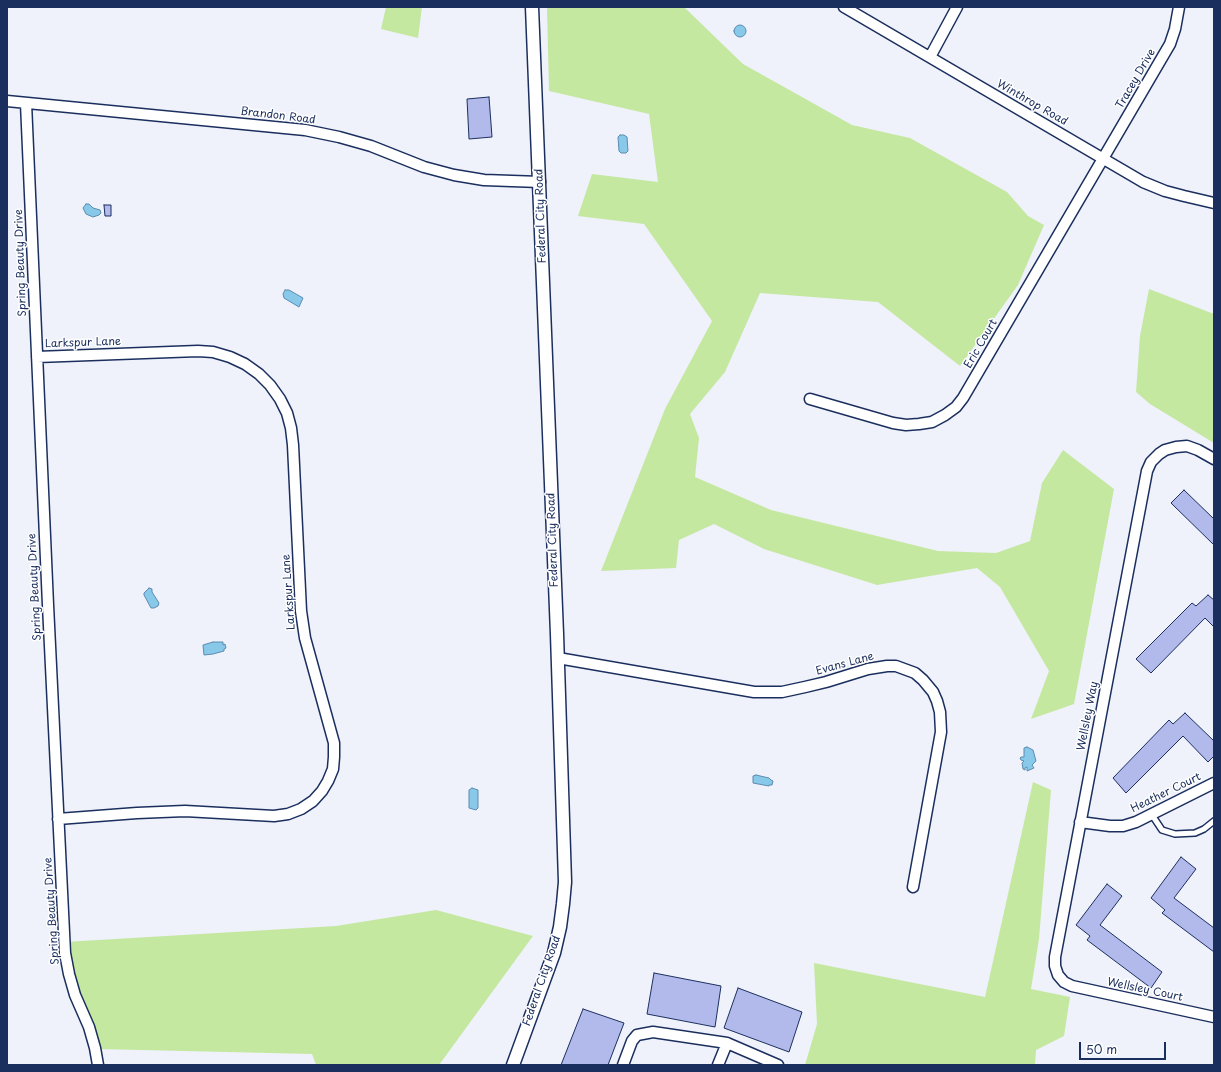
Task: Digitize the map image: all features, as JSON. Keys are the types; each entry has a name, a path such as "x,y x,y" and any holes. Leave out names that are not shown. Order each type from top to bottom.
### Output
{"street":[{"name":"Federal City Road","path":"513,1065 554,953 560,927 564,882 558,658 532,7"},
{"name":"Winthrop Road","path":"844,7 1143,182 1165,191 1214,203"},
{"path":"930,57 957,7"},
{"name":"Tracey Drive","path":"1103,159 1170,44 1175,29 1179,7"},
{"name":"Brandon Road","path":"7,101 305,130 339,137 371,146 424,167 454,175 484,180 540,182"},
{"name":"Spring Beauty Drive","path":"26,102 65,953 75,995 89,1027 98,1065"},
{"name":"Eric Court","path":"810,400 893,423 906,425 932,422 945,415 956,406 967,392 1103,159"},
{"name":"Larkspur Lane","path":"37,357 198,351 213,352 230,357 245,364 259,374 270,385 280,399 287,413 291,428 301,611 305,638 334,743 333,769 322,791 313,801 301,809 288,814 274,816 226,812 137,813 58,819"},
{"name":"Wellsley Way","path":"1072,986 1064,982 1058,975 1055,966 1055,957 1147,472 1151,462 1159,454 1176,446 1187,446 1214,459"},
{"name":"Evans Lane","path":"558,658 754,692 782,692 826,682 868,669 887,666 896,666 915,673 928,686 937,701 940,712 941,732 913,887"},
{"name":"Heather Court","path":"1080,822 1110,826 1123,826 1136,822 1214,782"},
{"name":"Wellsley Court","path":"1072,986 1214,1017"},
{"path":"622,1065 632,1041 637,1035 654,1032 727,1043 778,1065"},
{"path":"718,1065 727,1043"}],"lane":[{"path":"1152,814 1162,830 1175,834 1195,833 1204,829 1214,821"}],"green space":[{"path":"386,7 422,7 418,38 381,29"},
{"path":"547,7 684,7 743,64 852,125 910,138 1007,192 1028,216 1044,225 1018,285 960,366 878,302 760,293 725,372 690,414 699,438 695,477 771,510 938,551 996,553 1030,541 1042,483 1063,450 1114,489 1074,704 1031,719 1049,671 1000,587 977,568 877,585 764,549 714,524 679,540 676,568 601,571 665,409 712,321 644,224 578,216 592,174 658,182 649,114 549,91"},
{"path":"1149,289 1214,314 1214,443 1150,404 1136,392 1140,336"},
{"path":"1033,782 1051,790 1039,939 1031,989 1070,997 1064,1036 1036,1050 1035,1065 805,1065 817,1024 814,963 985,997"},
{"path":"436,910 533,936 439,1065 316,1065 312,1054 97,1049 64,942 336,926"}],"water":[{"path":"738,25 742,25 746,31 742,37 738,37 734,33 734,29"},
{"path":"620,135 627,137 628,151 626,153 621,153 619,151 618,137"},
{"path":"86,204 100,210 101,213 93,217 86,214 83,208"},
{"path":"285,290 289,290 303,298 299,307 284,298 283,294"},
{"path":"149,588 152,589 152,592 159,603 158,606 154,608 151,608 144,595"},
{"path":"213,642 223,642 223,645 225,644 226,648 224,651 204,655 203,645"},
{"path":"1027,747 1033,750 1036,761 1032,765 1034,768 1027,771 1027,767 1025,770 1023,769 1022,763 1024,761 1020,758 1024,757 1024,748"},
{"path":"756,775 769,778 773,781 772,785 769,786 753,783 753,776"},
{"path":"472,788 478,790 478,808 476,810 469,808 469,790"}],"building":[{"path":"489,97 492,137 469,139 467,99"},
{"path":"104,205 111,205 111,216 105,216"},
{"path":"1184,490 1214,519 1214,545 1171,503"},
{"path":"1208,595 1214,600 1214,627 1205,618 1151,673 1136,659 1192,603 1196,606"},
{"path":"1185,713 1214,741 1214,756 1208,762 1183,736 1126,793 1113,778 1169,720 1173,724"},
{"path":"1181,857 1196,869 1174,898 1214,928 1214,952 1162,913 1165,910 1151,898"},
{"path":"1107,884 1122,896 1100,925 1162,972 1151,988 1087,940 1090,936 1076,925"},
{"path":"654,973 721,986 715,1027 647,1014"},
{"path":"738,988 802,1012 789,1052 724,1028"},
{"path":"583,1009 624,1023 608,1065 561,1065"}]}
